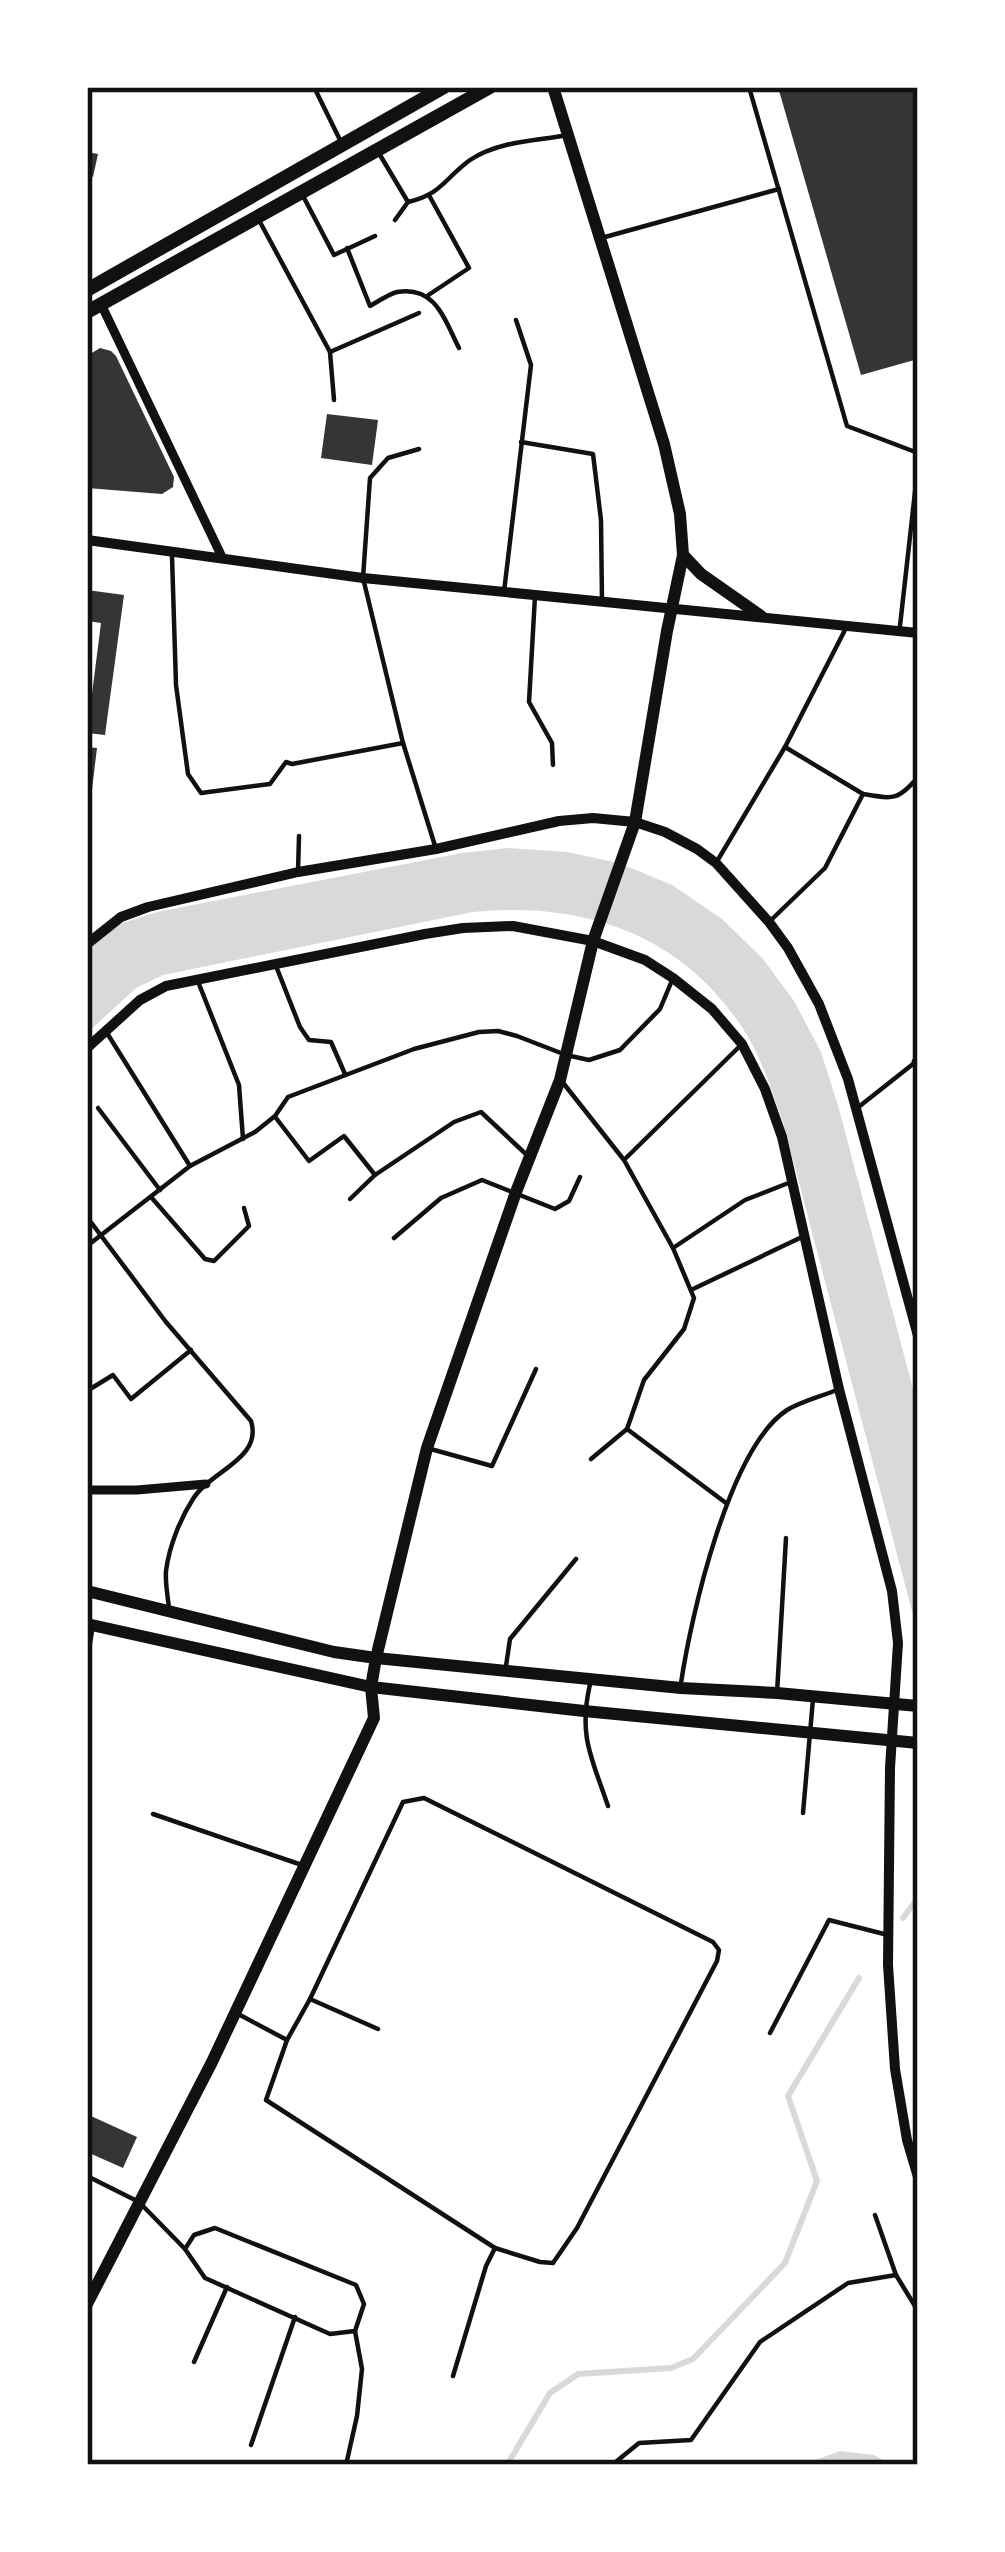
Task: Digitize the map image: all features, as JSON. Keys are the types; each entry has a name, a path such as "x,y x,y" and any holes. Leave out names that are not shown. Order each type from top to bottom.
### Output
{"main road":[{"path":"94,308 490,87"},
{"path":"87,2304 235,2013 374,1718 371,1688 376,1658 427,1448 560,1080 593,941 635,822 683,555 680,514 664,444 553,87"},
{"path":"87,289 435,89"},
{"path":"683,555 701,574 761,616"},
{"path":"87,1591 334,1652 376,1658 908,1705"},
{"path":"90,1625 371,1688 913,1742"}],"street":[{"path":"94,308 222,557"},
{"path":"87,539 363,578 918,633"},
{"path":"87,944 121,917 148,907 559,821 635,822 665,832 716,863 769,922 819,1004 856,1109 918,1336"},
{"path":"87,1048 140,1000 166,986 463,928 513,926 593,941 645,960 712,1010 742,1044 782,1137 802,1237 892,1591 908,1705 892,1741 888,1935 895,2069 918,2176"},
{"path":"87,1490 206,1484"}],"lane":[{"path":"314,87 342,145"},
{"path":"749,87 847,426 918,452"},
{"path":"395,220 408,202 430,196 472,159 502,145 568,135"},
{"path":"377,150 408,202"},
{"path":"600,238 779,189"},
{"path":"302,192 334,255 375,236"},
{"path":"427,296 469,268 430,196"},
{"path":"257,217 330,352 334,400"},
{"path":"346,248 370,306 398,292 427,296 437,304 459,348"},
{"path":"330,352 419,313"},
{"path":"504,592 531,365 517,320"},
{"path":"521,442 593,454 602,520 602,602"},
{"path":"419,449 388,458 370,478 363,578 403,743 436,848"},
{"path":"899,631 918,465"},
{"path":"172,550 176,685 188,774 201,793 270,784 286,763 403,743"},
{"path":"535,596 529,702 552,742 553,765"},
{"path":"716,863 785,747 847,626"},
{"path":"785,747 863,794 902,795 918,777"},
{"path":"769,922 825,868 863,794"},
{"path":"298,872 299,836"},
{"path":"275,962 299,1027 309,1040 331,1042 345,1074"},
{"path":"87,1246 190,1166 275,1116 288,1097 414,1049 479,1031 498,1031 590,1060 620,1049 660,1010 673,978"},
{"path":"197,979 239,1085 243,1139"},
{"path":"105,1031 190,1166"},
{"path":"624,1160 742,1044"},
{"path":"856,1109 917,1062"},
{"path":"560,1080 624,1160 673,1248 694,1298 684,1329 644,1380 627,1429 591,1459"},
{"path":"98,1108 160,1190"},
{"path":"350,1198 375,1175 454,1122 481,1112 529,1157"},
{"path":"918,1115 918,1127"},
{"path":"275,1116 309,1161 344,1136 375,1175"},
{"path":"394,1238 440,1198 482,1180 555,1209 569,1201 580,1177"},
{"path":"673,1248 745,1200 791,1182"},
{"path":"151,1197 205,1258 214,1261 249,1226 244,1208"},
{"path":"87,1217 251,1421 255,1435 251,1447 194,1495 166,1573 169,1609"},
{"path":"691,1290 802,1237"},
{"path":"87,1391 112,1376 131,1399 190,1350"},
{"path":"427,1448 492,1466 536,1369"},
{"path":"681,1688 726,1503 756,1443 786,1411 839,1389"},
{"path":"627,1429 726,1503"},
{"path":"777,1693 786,1538"},
{"path":"505,1671 510,1640 576,1559"},
{"path":"87,1662 90,1625"},
{"path":"591,1678 584,1711 586,1747 608,1806"},
{"path":"803,1813 814,1696"},
{"path":"424,1798 717,1947 717,1960 577,2228 553,2263 495,2248 266,2100 287,2040 403,1802 424,1798"},
{"path":"153,1814 304,1866"},
{"path":"770,2033 829,1920 888,1935"},
{"path":"310,1999 378,2029"},
{"path":"235,2013 287,2040"},
{"path":"87,2176 139,2202 185,2249 205,2278 330,2333 355,2331"},
{"path":"185,2249 194,2235 215,2228 356,2285 364,2304 355,2331 362,2369 346,2465"},
{"path":"453,2376 495,2248"},
{"path":"194,2362 227,2287"},
{"path":"251,2446 295,2317"}],"path":[{"path":"874,2215 896,2275 918,2311"},
{"path":"612,2465 639,2443 691,2440 760,2342 848,2283 896,2275"}],"shaded area":[{"path":"508,848 567,852 619,863 672,885 722,919 763,959 794,1001 821,1052 918,1408 918,1634 771,1088 747,1035 722,1001 663,949 593,920 515,910 473,912 163,975 136,988 87,1033 87,948 123,923 157,912"},
{"path":"918,1767 918,2023 914,1895"},
{"path":"840,2451 874,2455 893,2465 802,2465"}],"building":[{"path":"778,87 918,87 918,359 861,375"},
{"path":"87,152 98,154 93,177 87,175"},
{"path":"100,348 116,356 174,477 173,487 162,494 87,488 87,356"},
{"path":"327,414 378,420 372,465 321,458"},
{"path":"87,590 124,595 105,735 87,733 101,623 87,621"},
{"path":"87,747 97,748 90,806 87,806"},
{"path":"91,2116 137,2137 123,2168 87,2152"}],"waterway":[{"path":"903,1918 918,1898"},
{"path":"507,2465 550,2393 578,2374 671,2368 693,2359 785,2263 817,2181 788,2096 859,1978"}]}
